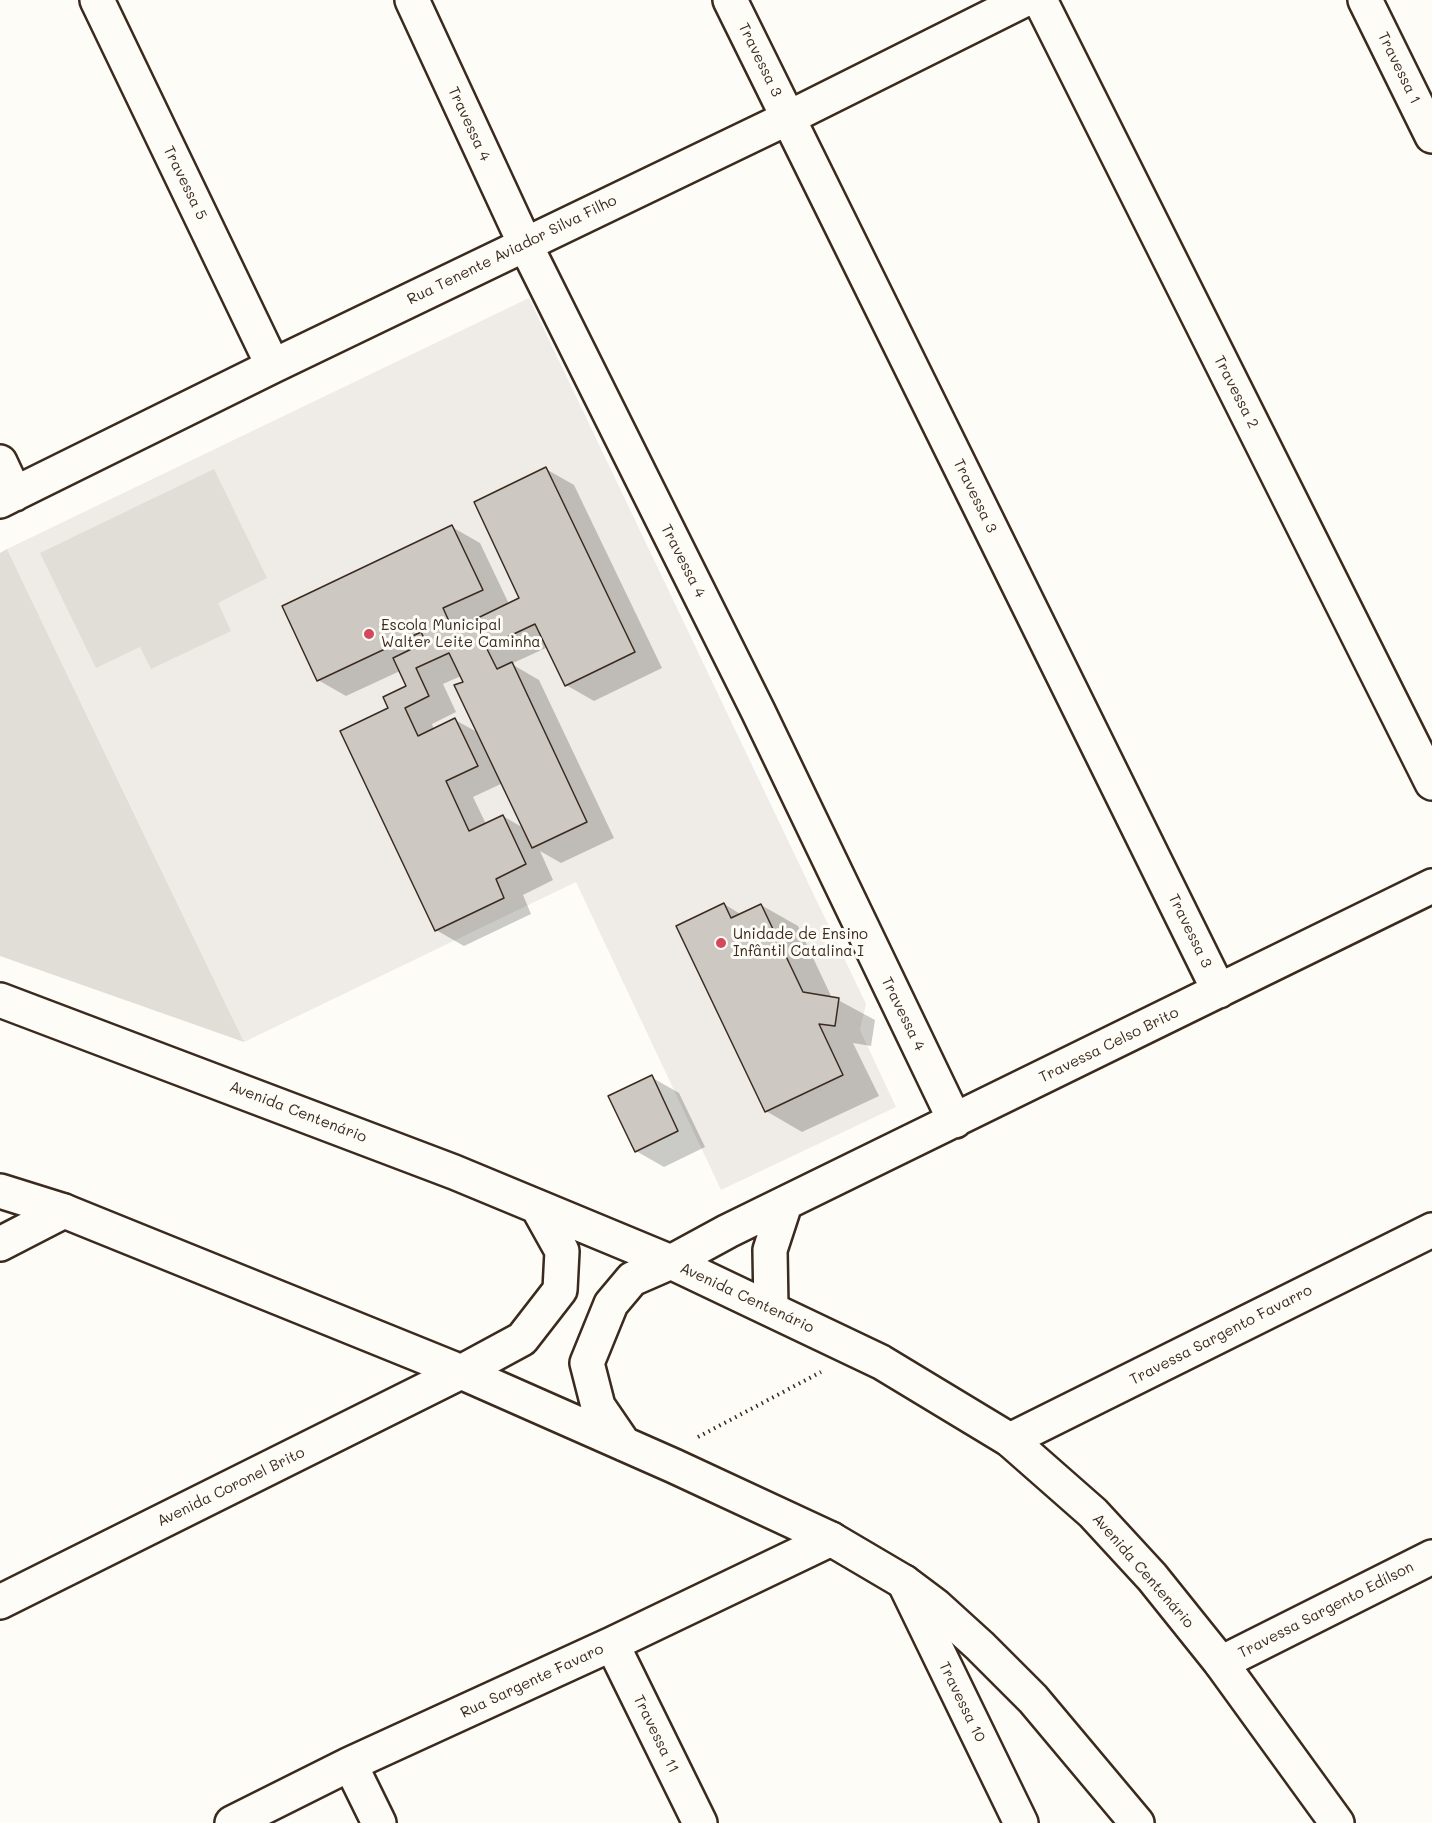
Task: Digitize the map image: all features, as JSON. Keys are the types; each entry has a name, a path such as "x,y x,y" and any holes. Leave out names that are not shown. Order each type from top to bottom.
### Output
{"street":[{"name":"Travessa 5","path":"97,0 273,366"},
{"name":"Travessa 4","path":"412,0 525,244 758,711 955,1121"},
{"name":"Travessa 3","path":"730,0 1219,991"},
{"name":"Rua Tenente Aviador Silva Filho","path":"8,498 273,366 788,118 1024,0"},
{"name":"Travessa 2","path":"1040,0 1432,783"},
{"name":"Travessa 1","path":"1365,0 1432,136"},
{"path":"0,462 8,498"},
{"name":"Travessa Celso Brito","path":"624,1444 598,1406 587,1363 611,1304 632,1280 1432,886"},
{"name":"Avenida Centenário","path":"0,1000 454,1172 671,1262 860,1351 1010,1440 1093,1513 1152,1577 1221,1663 1337,1823"},
{"path":"0,1191 64,1211 462,1372 831,1539 904,1582 936,1606 980,1646 1033,1699 1137,1823"},
{"path":"771,1308 770,1250 785,1204"},
{"name":"Avenida Coronel Brito","path":"0,1602 462,1372 522,1339 560,1290 562,1251 538,1208"},
{"path":"0,1244 64,1211"},
{"name":"Travessa Sargento Favarro","path":"1010,1440 1432,1230"},
{"name":"Rua Sargente Favaro","path":"232,1823 350,1764 612,1644 831,1539"},
{"name":"Travessa Sargento Edílson","path":"1221,1663 1432,1557"},
{"name":"Travessa 10","path":"904,1582 1021,1823"},
{"name":"Travessa 11","path":"612,1644 700,1823"},
{"path":"350,1764 379,1823"}],"path":[{"path":"674,1466 699,1436 860,1351"}],"shaded area":[{"name":"Escola Municipal Walter Leite Caminha","path":"529,298 866,1004 860,1030 896,1107 721,1190 576,882 244,1042 7,549"},
{"path":"214,469 267,578 218,603 231,631 151,669 140,647 96,668 40,553"},
{"path":"7,549 244,1042 0,956 0,553"}],"building":[{"path":"546,467 635,652 565,686 535,624 486,647 497,669 512,662 587,822 532,848 454,685 463,682 449,653 416,668 429,696 405,708 418,736 455,718 478,766 446,781 469,831 503,815 526,864 496,879 504,898 435,931 340,731 388,708 383,697 406,686 393,658 426,642 421,632 317,681 282,606 452,525 483,590 443,608 453,630 519,598 474,502"},
{"path":"724,903 731,918 761,904 803,992 839,998 835,1026 819,1024 843,1075 765,1112 676,926"},
{"path":"652,1075 678,1131 635,1152 608,1096"}],"place":[{"name":"Escola Municipal Walter Leite Caminha","path":"369,634"},
{"name":"Unidade de Ensino Infântil Catalina I","path":"721,943"}]}
